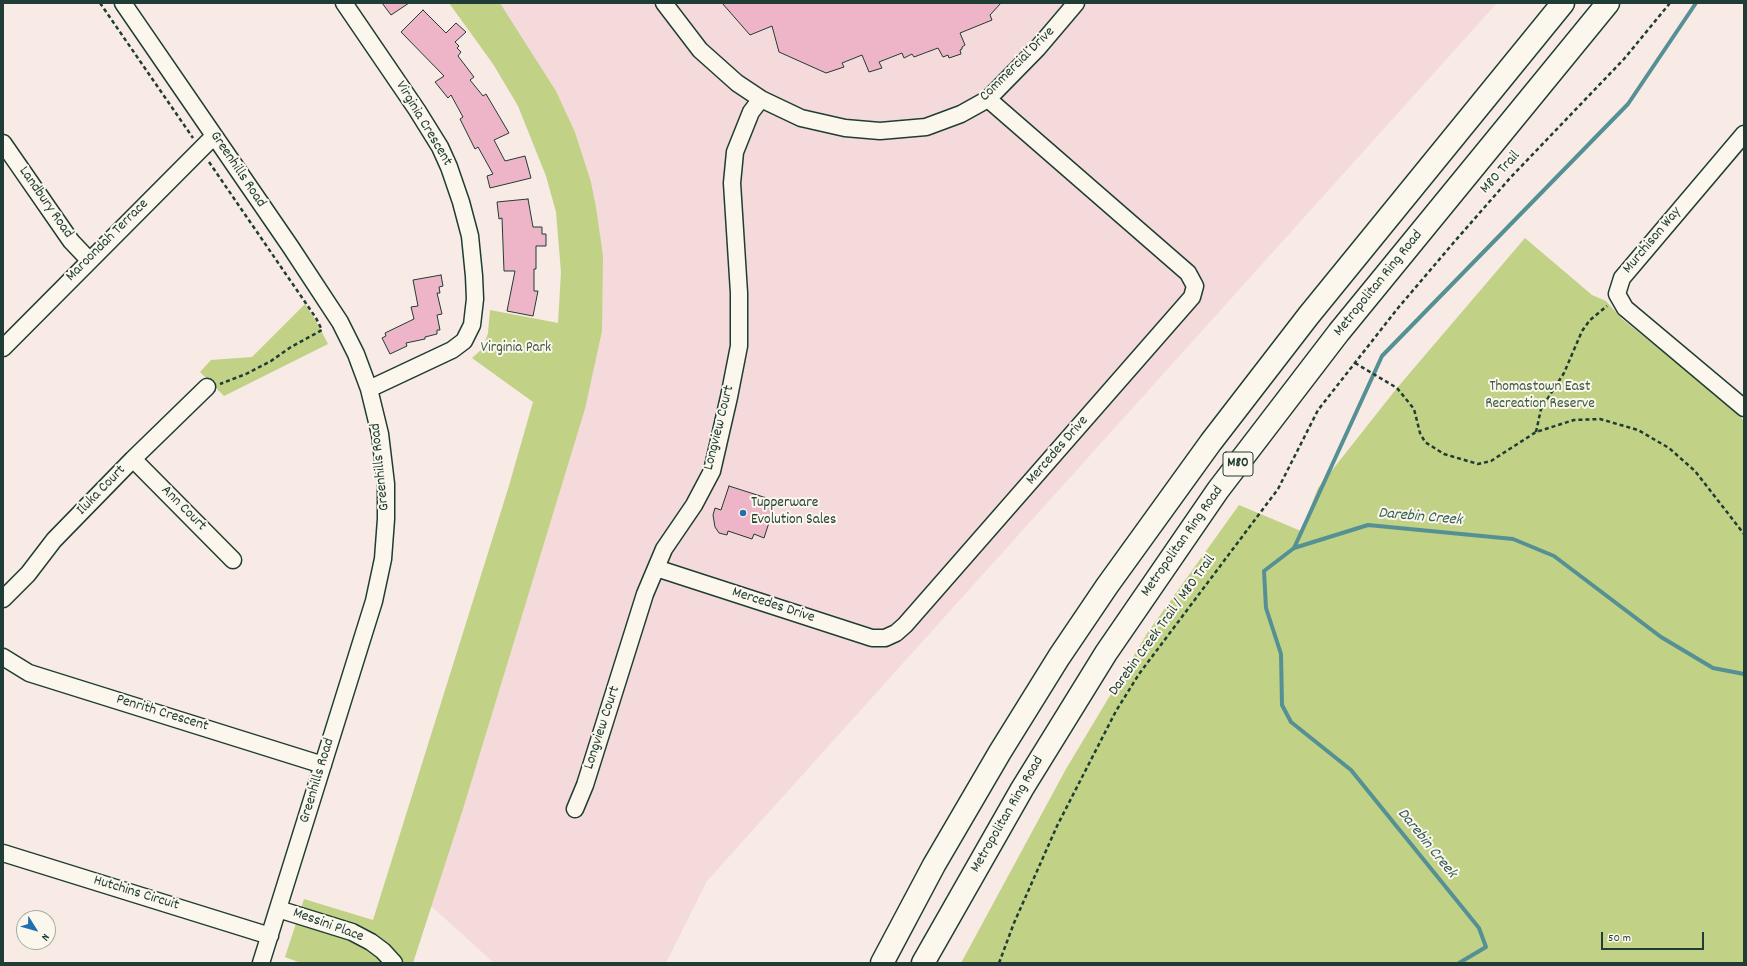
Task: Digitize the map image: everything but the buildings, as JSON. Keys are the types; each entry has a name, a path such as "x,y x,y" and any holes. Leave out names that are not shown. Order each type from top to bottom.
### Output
{"highway":[{"name":"M80","path":"882,963 934,865 1000,752 1059,657 1107,586 1211,442 1309,315 1563,3"},
{"name":"Metropolitan Ring Road","path":"923,963 1022,789 1106,653 1218,490 1339,332 1608,3"}],"street":[{"name":"Greenhills Road","path":"124,3 340,322 356,354 369,389 380,434 386,484 386,519 383,559 374,601 261,963"},
{"name":"Virginia Crescent","path":"344,3 417,110 440,147 449,167 461,202 470,236 474,276 475,299 472,326 464,341 452,350 369,389"},
{"name":"Commercial Drive","path":"664,3 700,50 737,83 761,99 801,118 845,128 880,131 926,127 961,114 988,99 1037,49 1076,3"},
{"name":"Longview Court","path":"575,810 585,785 645,594 664,549 694,505 712,471 729,397 738,346 739,293 732,183 735,152 751,112 761,99"},
{"name":"Mercedes Drive","path":"656,568 872,638 885,638 905,625 1192,297 1195,286 1188,273 988,99"},
{"name":"Maroondah Terrace","path":"3,348 214,136"},
{"name":"Landbury Road","path":"3,143 71,241 89,260"},
{"name":"Murchison Way","path":"1741,145 1622,278 1617,294 1626,308 1744,408"},
{"name":"Iluka Court","path":"3,600 28,574 54,540 133,459 208,387"},
{"name":"Ann Court","path":"133,459 233,560"},
{"name":"Penrith Crescent","path":"3,657 29,673 323,765"},
{"name":"Hutchins Circuit","path":"3,853 270,936"},
{"name":"Messini Place","path":"278,908 352,932 371,942 394,963"}],"path":[{"path":"100,3 316,318 322,330 291,347 271,361 246,374 218,385 208,387"},
{"name":"M80 Trail","path":"1355,363 1398,308 1506,183 1620,64 1670,3"},
{"path":"1536,432 1541,409 1564,373 1582,331 1590,320 1607,306"},
{"path":"1355,363 1397,388 1414,409 1420,433 1425,442 1444,454 1478,464 1486,463 1536,432 1574,420 1600,419 1638,430 1669,448 1695,471 1744,534"},
{"name":"Darebin Creek Trail / M80 Trail","path":"999,963 1037,868 1116,711 1140,674 1278,489 1318,410 1355,363"}],"shaded area":[{"path":"500,3 1497,3 707,881 666,963 494,963 431,906 464,806 585,409 596,207 591,182 575,132 556,91"}],"green space":[{"name":"Virginia Park","path":"449,3 500,3 556,91 575,132 591,182 596,207 603,256 602,331 585,409 464,806 413,963 301,963 285,957 304,899 373,920 508,489 533,402 472,358 482,349 485,342 488,333 490,310 558,323 561,272 556,212 546,176 518,106 493,64"},
{"name":"Thomastown East Recreation Reserve","path":"1525,238 1592,295 1606,301 1622,319 1738,412 1744,422 1744,963 961,963 1066,769 1148,632 1239,505 1301,531 1318,488 1397,388"},
{"path":"305,304 328,344 224,396 200,372 211,360 252,357"}],"waterway":[{"path":"1294,548 1382,356 1628,104 1696,3"},
{"name":"Darebin Creek","path":"1459,963 1486,947 1479,928 1351,770 1291,722 1282,705 1281,654 1266,608 1264,571 1294,548 1368,525 1513,539 1554,556 1661,637 1713,668 1744,674"}],"place":[{"name":"Tupperware Evolution Sales","path":"743,513"}]}
